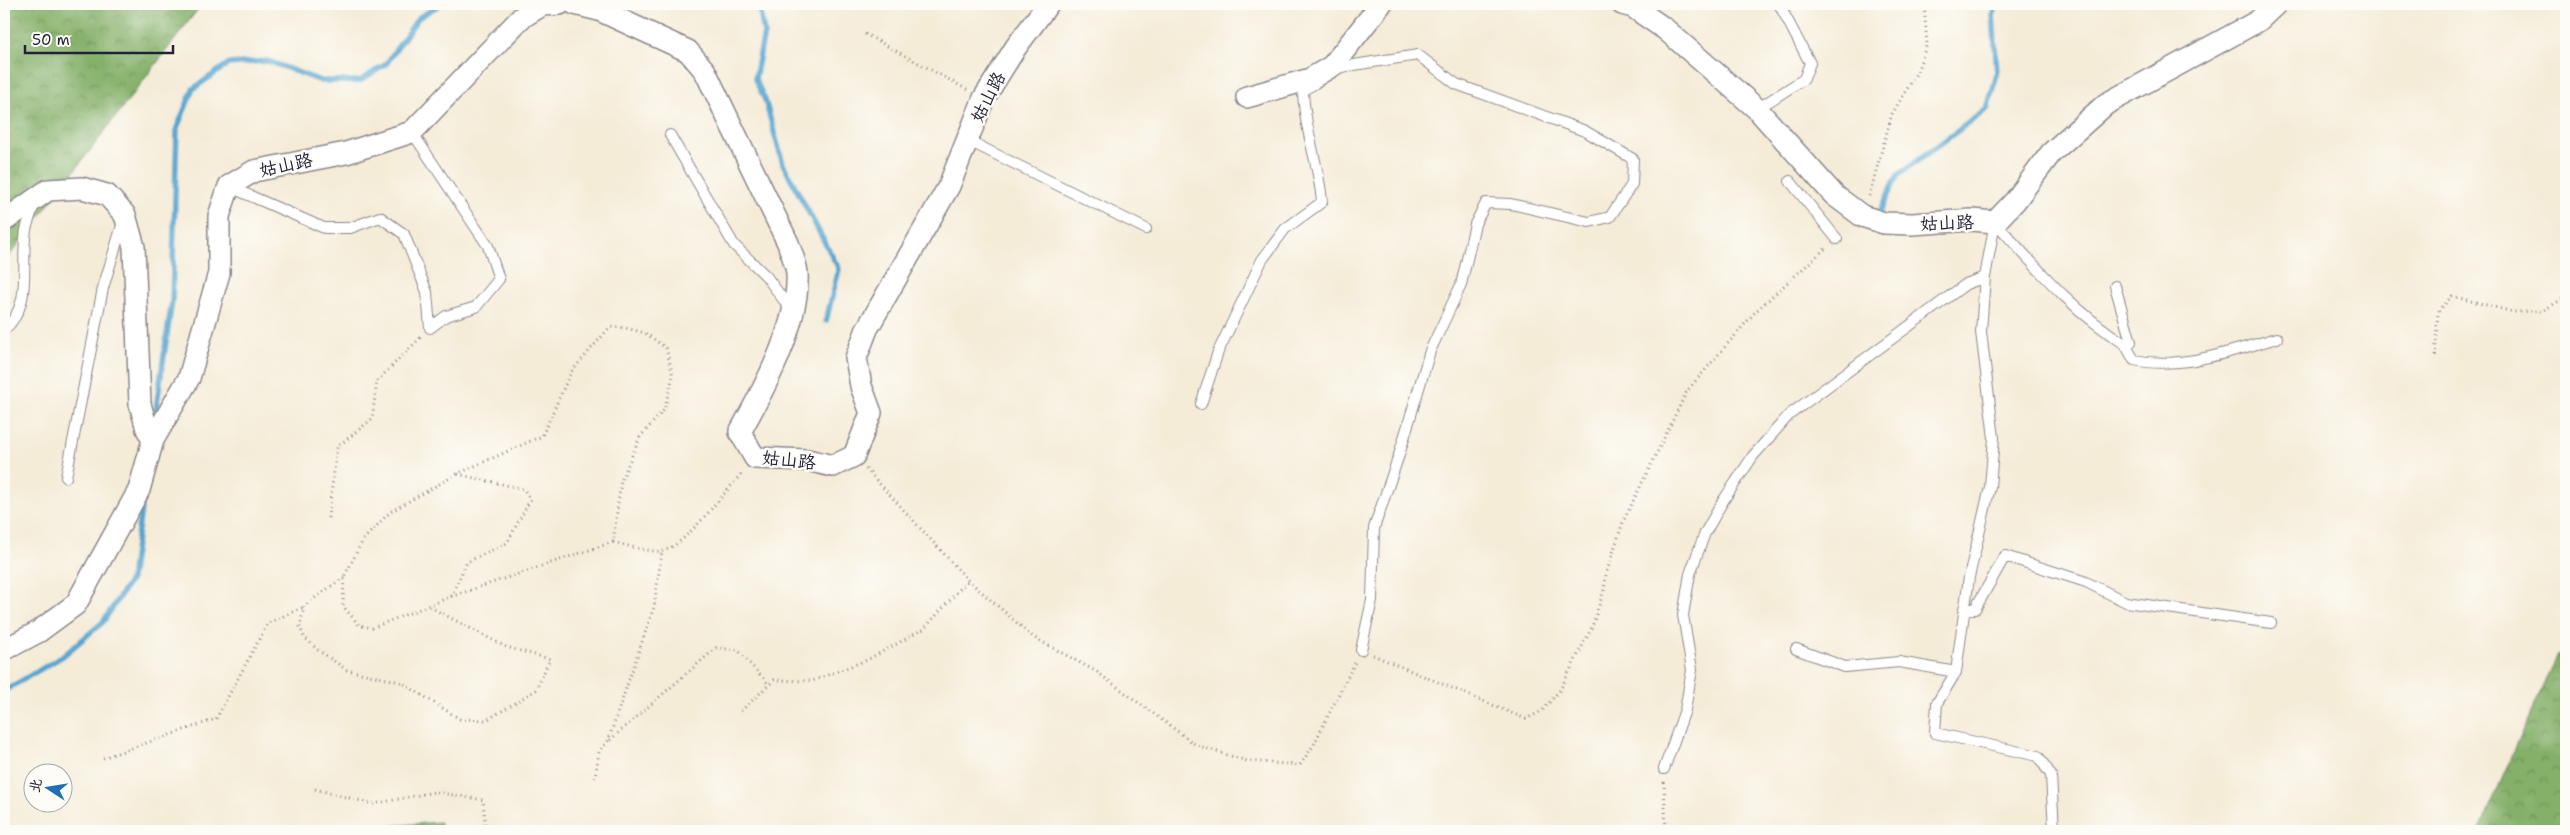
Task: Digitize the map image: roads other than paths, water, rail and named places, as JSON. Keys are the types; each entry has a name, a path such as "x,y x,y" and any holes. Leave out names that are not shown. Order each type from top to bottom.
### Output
{"street":[{"name":"姑山路","path":"229,186 254,171 346,153 412,132 521,18 542,5 560,4"},
{"name":"姑山路","path":"576,4 599,10 688,50 705,71 788,243 797,272 793,312 770,377 740,432 755,458 807,460 832,466 854,456 872,413 861,386 856,358 867,329 949,186 984,98 1016,47 1048,4"},
{"path":"1247,97 1310,79 1332,66 1381,4"},
{"name":"姑山路","path":"1622,4 1633,7 1665,29 1757,109 1834,195 1862,216 1884,223 1912,224 1972,220 1995,222 2015,201 2051,153 2106,104 2258,21 2276,4"},
{"path":"4,650 38,632 76,604 139,490 153,440 189,378 219,273 219,216 229,186"},
{"path":"4,221 48,190 82,188 107,195 126,214 134,247 140,404 146,429 153,440"}],"lane":[{"path":"1757,109 1804,79 1810,63 1779,4"},
{"path":"1201,404 1218,352 1262,260 1286,229 1322,202 1320,177 1304,114 1303,90 1341,66 1418,55 1456,84 1585,132 1634,159 1632,184 1610,217 1589,222 1511,204 1486,203 1475,224 1462,285 1430,351 1399,455 1374,528 1372,600 1361,650"},
{"path":"229,186 324,228 350,228 380,217 404,234 427,292 430,328 446,316 476,307 499,279 488,246 412,132"},
{"path":"670,135 734,245 766,276 793,312"},
{"path":"967,140 1146,229"},
{"path":"1790,181 1837,239"},
{"path":"4,330 10,325 20,307 25,285 26,230 37,196"},
{"path":"66,477 104,288 126,214"},
{"path":"1995,222 1985,277 1981,332 1994,438 1990,487 1964,608 1956,672 1936,703 1935,732 2038,756 2051,775 2054,831"},
{"path":"1995,222 2067,301 2102,330 2125,344 2134,360 2151,364 2203,359 2277,338"},
{"path":"1664,769 1685,710 1692,670 1683,615 1690,574 1705,533 1728,493 1753,456 1789,415 1966,284 1985,277"},
{"path":"2115,286 2131,342 2125,344"},
{"path":"1964,608 1974,609 2005,556 2086,582 2126,602 2271,623"},
{"path":"1796,649 1845,667 1899,662 1956,672"}],"waterway":[{"path":"154,423 172,301 177,128 193,89 228,64 268,61 321,81 360,81 386,64 418,18 441,4"},
{"path":"752,4 760,12 764,33 755,79 765,100 783,164 839,269 826,321"},
{"path":"1880,212 1897,176 1987,109 1997,74 1993,14 1995,4"},
{"path":"4,691 63,656 103,622 131,579 142,502"}]}
